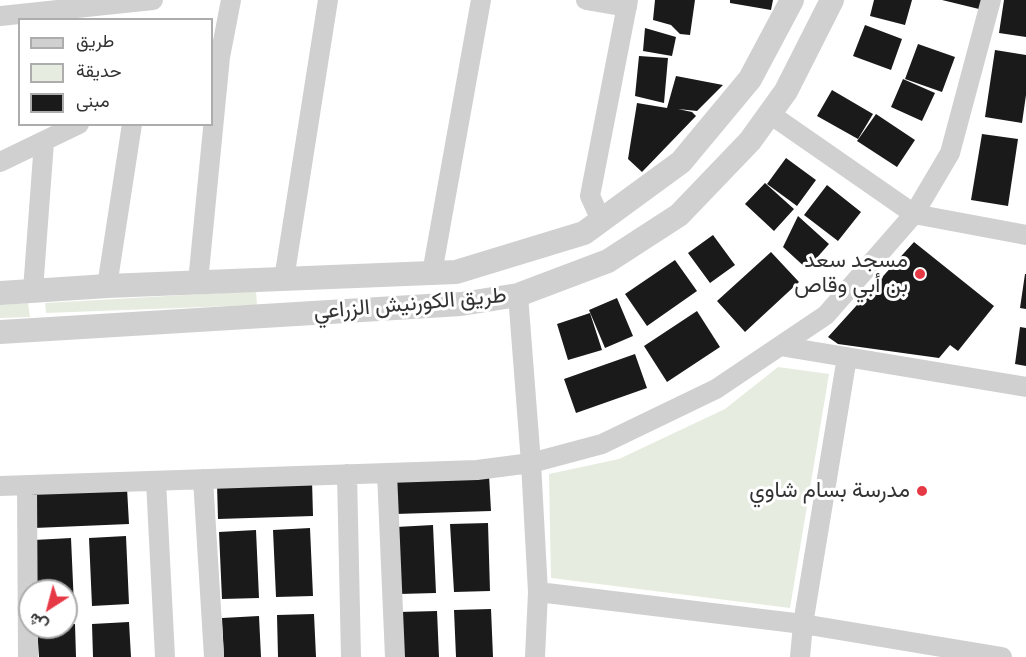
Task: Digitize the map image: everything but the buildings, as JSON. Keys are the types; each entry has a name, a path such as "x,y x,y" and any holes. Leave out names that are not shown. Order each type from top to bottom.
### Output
{"street":[{"path":"0,16 76,4 153,0"},
{"path":"213,96 216,59 231,0"},
{"path":"284,279 328,0"},
{"path":"432,273 481,0"},
{"path":"586,0 628,3 590,196 601,220"},
{"path":"0,293 107,286 456,272 584,233 681,162 750,80 792,0"},
{"name":"طريق الكورنيش الزراعي","path":"0,332 461,304 518,295 608,261 679,215 750,141 786,91 832,0"},
{"path":"0,486 477,470 531,463 602,444 716,389 826,315 914,214 950,153 991,0"},
{"path":"770,114 914,214 1026,234"},
{"path":"0,162 75,126"},
{"path":"107,286 132,126"},
{"path":"198,282 211,126"},
{"path":"33,290 44,142"},
{"path":"518,295 538,592 536,657"},
{"path":"780,346 1026,387"},
{"path":"800,657 803,624 847,357"},
{"path":"387,473 395,657"},
{"path":"347,474 351,657"},
{"path":"203,479 214,657"},
{"path":"156,481 165,657"},
{"path":"27,485 28,657"},
{"path":"538,592 803,624 1002,657"}],"green space":[{"path":"256,291 257,305 46,313 45,303"},
{"path":"28,303 30,317 0,318 0,305"},
{"path":"778,367 829,374 790,608 551,578 549,474 619,459 725,409"}],"place":[{"name":"مسجد سعد بن أبي وقاص","path":"920,274"},
{"name":"مدرسة بسام شاوي","path":"922,491"}]}
